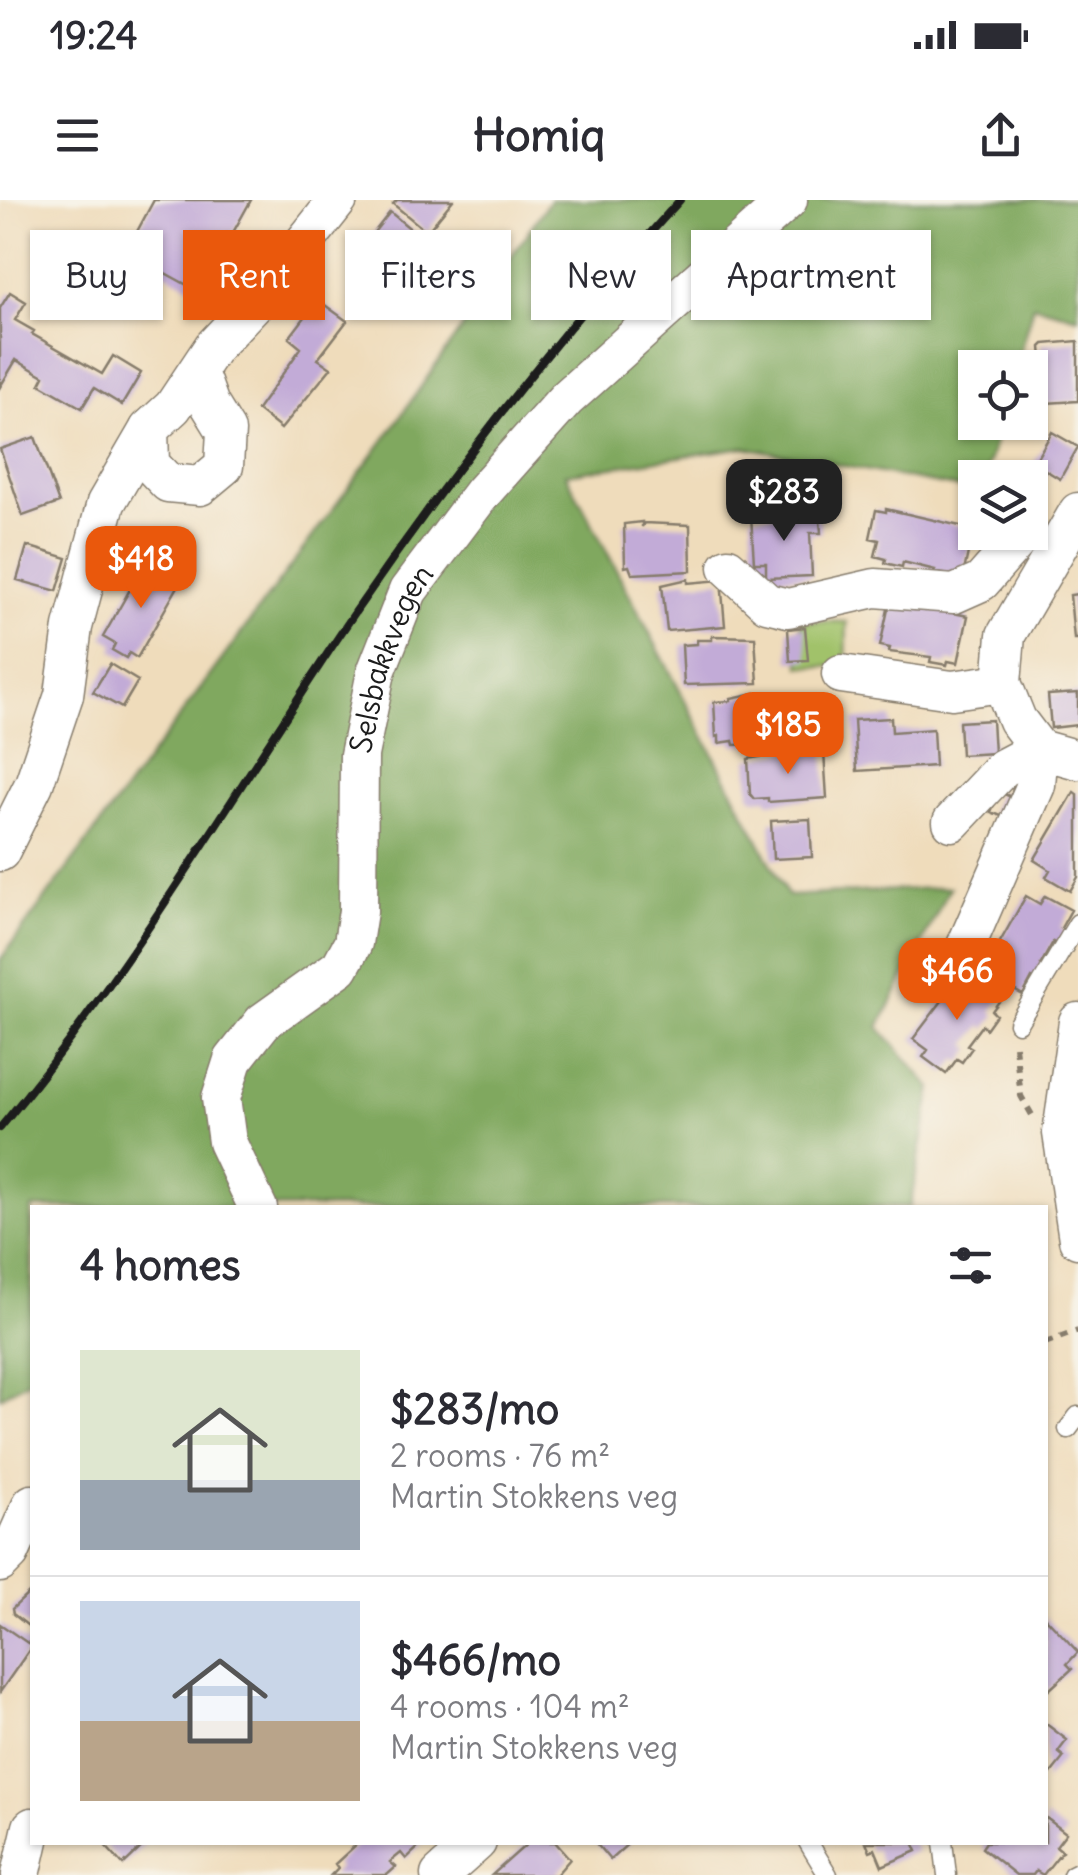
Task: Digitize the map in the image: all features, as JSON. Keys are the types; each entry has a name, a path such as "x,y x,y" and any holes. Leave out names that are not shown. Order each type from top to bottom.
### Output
{"street":[{"path":"0,852 34,784 64,695 72,627 106,502 149,429 173,407 213,347 266,292 338,200"},
{"name":"Selsbakkvegen","path":"257,1205 227,1142 221,1098 232,1060 263,1022 340,968 353,943 358,911 359,755 376,672 408,591 482,493 566,399 788,200"},
{"path":"149,429 150,464 168,483 200,486 224,466 226,432 210,405 198,372"},
{"path":"728,567 767,602 788,608 876,588 954,594 1060,538"},
{"path":"1060,538 1006,636 1002,683 1017,720 1039,749 1078,760"},
{"path":"841,674 952,690 1002,683"},
{"path":"952,822 1002,768 1039,749"},
{"path":"962,954 1036,786 1039,749"},
{"path":"1078,1022 1062,1133 1078,1239"},
{"path":"0,1563 10,1553 30,1508"},
{"path":"21,1875 30,1837"},
{"path":"440,1875 474,1845"}],"lane":[{"path":"1018,1023 1078,923"},
{"path":"810,1845 828,1875"},
{"path":"944,1845 947,1875"}],"path":[{"path":"1018,1023 1014,1047 1021,1096 1036,1122 1062,1133"},
{"path":"1048,1342 1078,1331"}],"green space":[{"path":"550,200 1078,200 1078,317 1033,305 1021,350 958,350 958,440 995,440 990,460 958,460 958,488 744,447 566,474 788,896 950,887 879,1027 932,1088 910,1205 30,1205 30,1379 0,1397 0,960 389,433 467,320 511,320 511,256"},
{"path":"801,621 847,622 846,667 800,666"}],"building":[{"path":"154,200 251,200 234,230 183,230 183,283 163,272 163,230 138,230"},
{"path":"397,200 453,200 429,230 393,204"},
{"path":"390,212 412,230 376,230"},
{"path":"10,292 26,302 15,320 34,331 32,334 102,374 113,356 141,373 122,405 94,388 82,408 40,384 44,376 16,360 0,387 0,308"},
{"path":"325,305 347,321 318,359 331,368 281,429 257,410 301,348 289,338 303,320 325,320"},
{"path":"1078,341 1078,401 1048,403 1048,350 1041,350 1044,344"},
{"path":"1052,432 1078,447 1060,479 1048,472 1048,460 1036,460"},
{"path":"35,437 59,503 23,516 0,449"},
{"path":"876,510 958,526 958,550 969,550 963,576 934,573 935,570 903,562 902,567 875,556 879,540 870,538"},
{"path":"809,513 820,521 821,533 810,533 812,576 766,578 766,563 754,563 751,516"},
{"path":"642,522 642,527 644,523 690,525 691,571 632,574 629,566 625,567 624,524"},
{"path":"27,546 67,558 57,591 17,580"},
{"path":"145,563 180,583 137,658 129,653 126,658 112,650 115,644 103,637"},
{"path":"688,579 688,583 721,580 725,626 667,631 662,585"},
{"path":"1078,594 1078,639 1074,639 1070,595"},
{"path":"890,600 968,616 958,663 930,662 931,657 889,652 890,648 880,646"},
{"path":"805,627 808,660 790,661 788,629"},
{"path":"712,636 755,637 758,683 684,685 682,645 712,640"},
{"path":"110,664 138,681 122,708 93,692"},
{"path":"755,693 756,697 789,695 792,742 719,743 714,702"},
{"path":"1078,693 1078,725 1051,728 1048,695"},
{"path":"891,718 892,732 933,729 935,766 857,771 854,720"},
{"path":"992,720 994,753 961,755 959,722"},
{"path":"790,751 824,752 827,798 768,802 768,798 754,799 750,794 748,759"},
{"path":"999,792 1019,800 1011,820 991,812"},
{"path":"1074,792 1078,795 1078,877 1070,891 1046,877 1050,870 1034,860"},
{"path":"810,819 812,857 773,859 771,821"},
{"path":"1026,896 1040,904 1045,896 1071,910 1061,928 1066,931 1058,945 1053,942 1037,981 1032,978 1023,995 998,981 1003,974 987,965"},
{"path":"961,976 975,986 981,979 1003,996 986,1029 982,1025 967,1045 972,1048 962,1062 957,1059 946,1074 923,1057 928,1050 913,1039"},
{"path":"30,1592 30,1627 13,1614 12,1609"},
{"path":"1048,1620 1078,1652 1067,1664 1072,1669 1049,1690"},
{"path":"0,1624 30,1645 30,1649 0,1692"},
{"path":"1048,1725 1067,1740 1058,1752 1064,1757 1048,1777"},
{"path":"1048,1819 1066,1833 1056,1846 1062,1851 1043,1875 1036,1871 1033,1875 1016,1875 982,1848 1048,1845"},
{"path":"105,1845 144,1845 123,1865"},
{"path":"356,1845 421,1845 406,1859 401,1853 390,1862 396,1867 387,1875 331,1875 338,1868 335,1864"},
{"path":"526,1845 558,1845 570,1859 556,1875 492,1875"},
{"path":"598,1845 627,1845 610,1860"},
{"path":"867,1845 914,1845 917,1851 882,1866 875,1849 870,1851"}],"railway":[{"path":"0,1128 141,939 356,611 432,504 552,349 680,200"}]}
